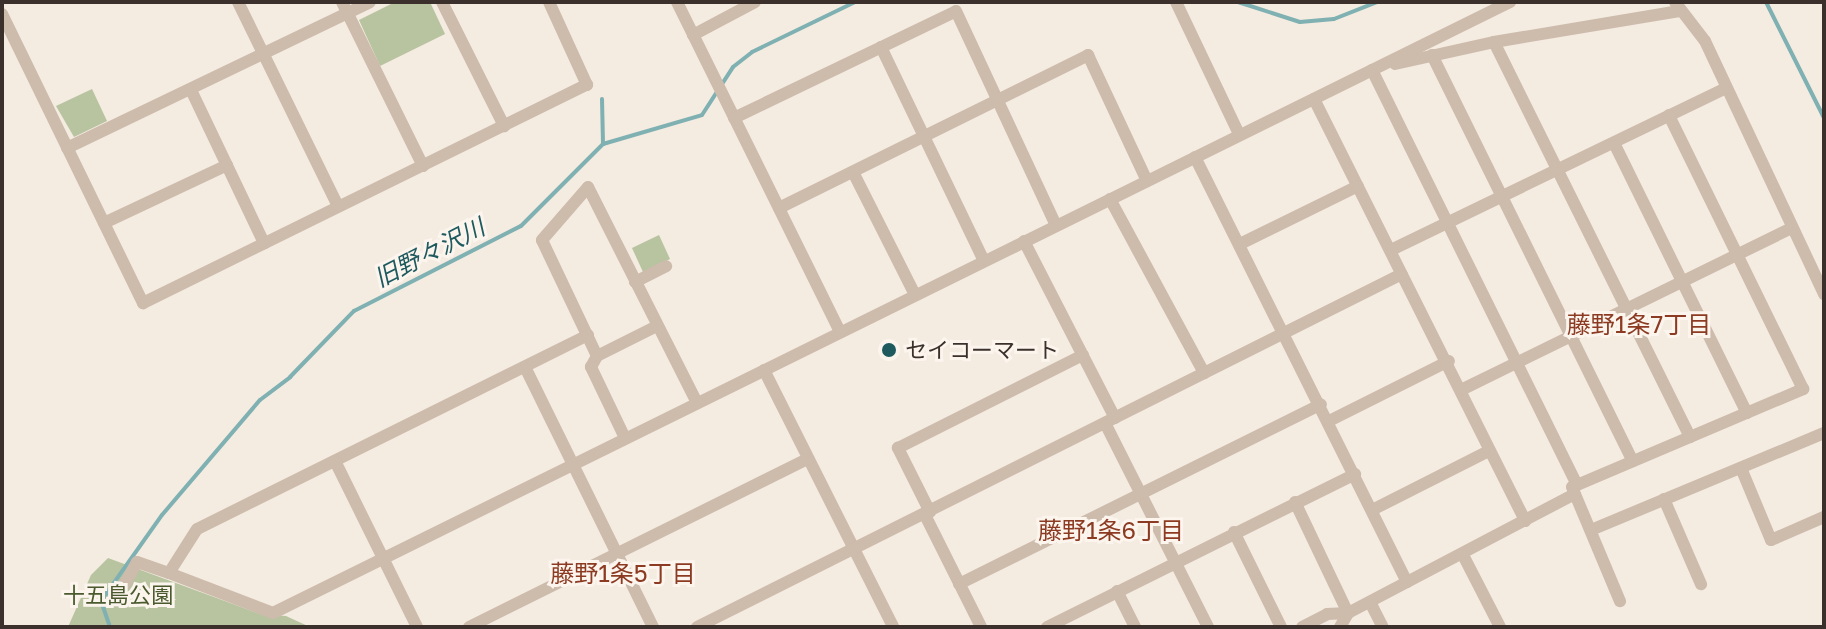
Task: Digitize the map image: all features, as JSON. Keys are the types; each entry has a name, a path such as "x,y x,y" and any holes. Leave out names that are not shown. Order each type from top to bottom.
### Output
{"street":[{"path":"238,2 338,206"},
{"path":"67,148 262,55 345,7 370,2"},
{"path":"442,2 504,126"},
{"path":"2,14 143,303 587,85 549,2"},
{"path":"677,2 840,332"},
{"path":"693,35 755,2"},
{"path":"1176,2 1239,134"},
{"path":"117,598 137,562 273,613 1510,2"},
{"path":"345,7 423,166"},
{"path":"1372,70 1494,42 1677,7 1691,18 1824,294"},
{"path":"734,118 956,11 1056,225"},
{"path":"1494,42 1690,437"},
{"path":"881,47 984,261"},
{"path":"779,208 1088,55 1147,181"},
{"path":"1432,55 1633,461"},
{"path":"1372,70 1518,362 1576,489 1620,601"},
{"path":"1391,250 1726,88"},
{"path":"191,90 264,243"},
{"path":"1314,99 1449,361 1489,451 1525,521"},
{"path":"1302,627 1327,614 1348,613 1370,602 1463,555 1576,489 1633,461 1803,389 1669,115"},
{"path":"1614,143 1747,413"},
{"path":"1195,157 1242,243 1407,582"},
{"path":"104,223 227,165"},
{"path":"853,172 915,295"},
{"path":"1242,243 1358,186"},
{"path":"597,356 542,240 588,187 697,403"},
{"path":"1110,199 1204,373"},
{"path":"1463,389 1791,228"},
{"path":"1024,241 1083,355 1140,492 1208,627"},
{"path":"635,282 666,266"},
{"path":"697,627 1402,274"},
{"path":"625,438 591,367 597,356 657,326"},
{"path":"169,573 197,529 588,335"},
{"path":"981,627 898,448 1083,355"},
{"path":"1329,421 1449,361"},
{"path":"525,367 653,627"},
{"path":"764,370 893,627"},
{"path":"959,584 1321,404"},
{"path":"1591,530 1824,433"},
{"path":"1372,510 1489,451"},
{"path":"469,627 808,459"},
{"path":"335,461 417,627"},
{"path":"1741,468 1771,540 1824,517"},
{"path":"1047,627 1062,624 1117,591 1355,474"},
{"path":"1664,499 1701,584"},
{"path":"1295,502 1348,613"},
{"path":"1234,532 1281,627"},
{"path":"1463,555 1500,627"},
{"path":"1117,591 1135,627"},
{"path":"1370,602 1383,627"},
{"path":"1340,627 1348,613"}],"green space":[{"path":"395,2 430,2 445,34 380,66 359,20"},
{"path":"92,89 107,121 74,137 56,106"},
{"path":"659,235 670,259 643,272 632,248"},
{"name":"十五島公園","path":"108,558 260,614 286,616 310,627 68,627 91,575"}],"waterway":[{"name":"旧野々沢川","path":"110,627 101,601 162,515 260,400 290,377 354,311 521,226 603,144 702,115 733,67 752,52 855,2"},
{"name":"旧野々沢川","path":"1238,2 1300,22 1334,19 1377,2"},
{"path":"1766,2 1824,118"},
{"path":"602,99 603,144"}],"place":[{"name":"セイコーマート","path":"889,350"}],"district":[{"name":"藤野1条7丁目","path":"1639,324"},
{"name":"藤野1条6丁目","path":"1111,530"},
{"name":"藤野1条5丁目","path":"623,573"}]}
